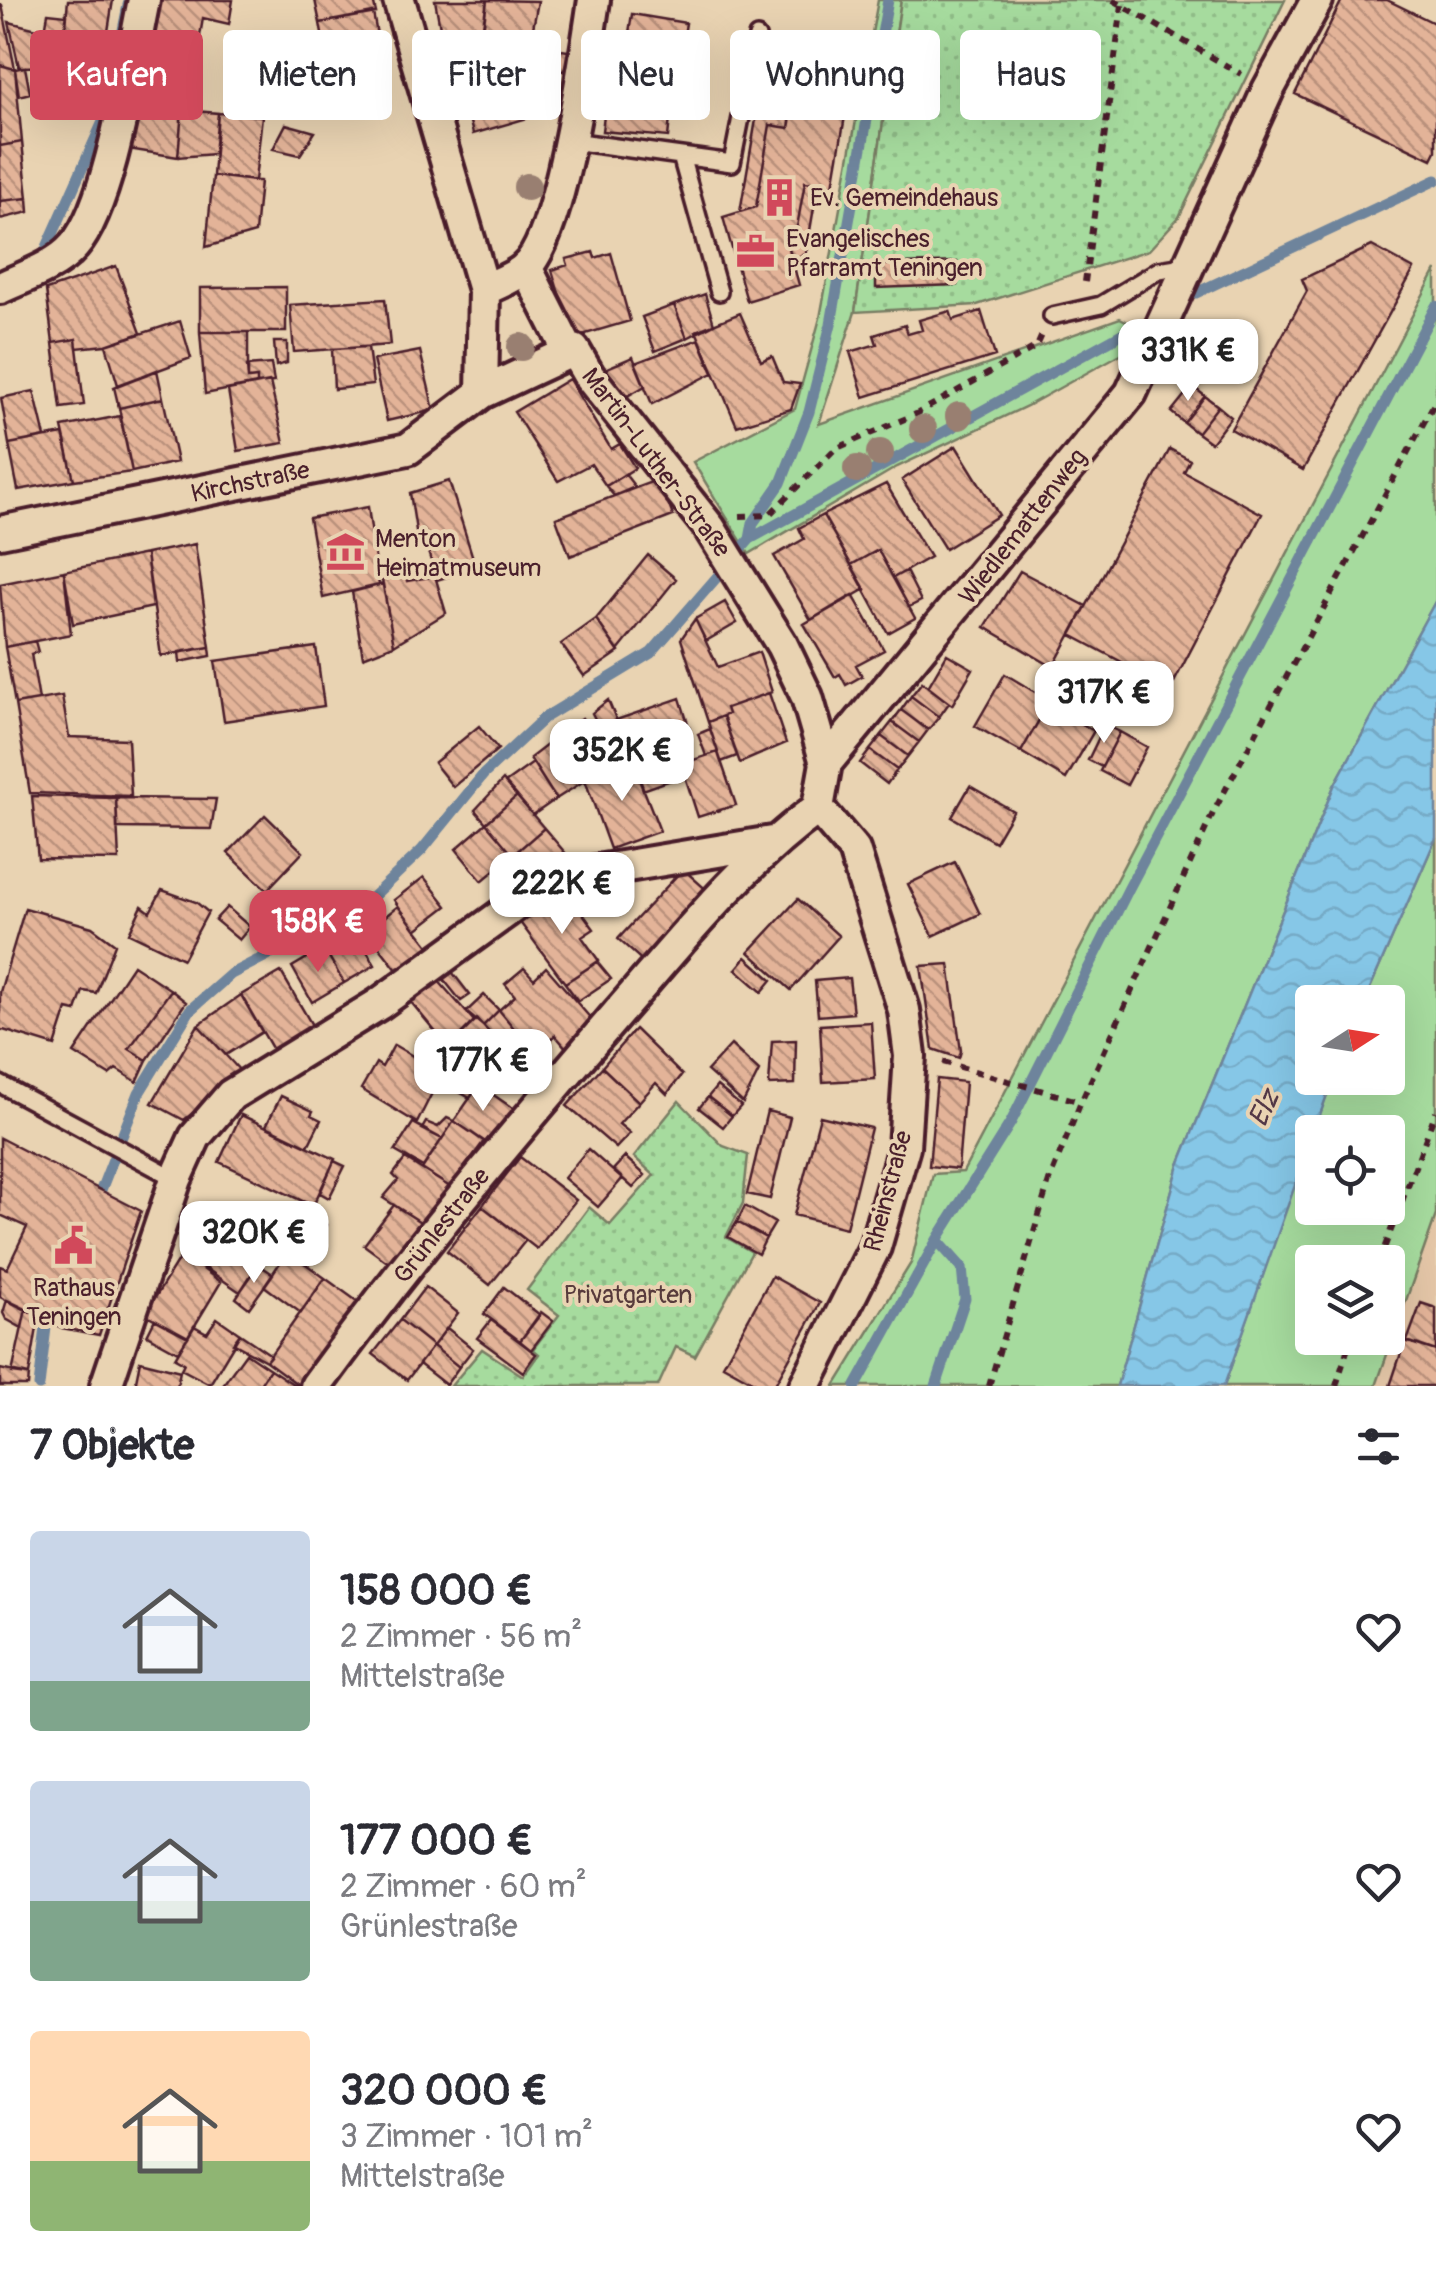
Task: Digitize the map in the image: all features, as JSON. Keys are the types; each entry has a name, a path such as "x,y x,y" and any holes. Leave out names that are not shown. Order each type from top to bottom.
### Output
{"street":[{"path":"0,288 38,271 74,246 99,198 144,0"},
{"path":"399,0 484,290 482,393"},
{"path":"484,290 526,268 572,142 594,0"},
{"name":"Wiedlemattenweg","path":"826,763 946,623 1050,486 1131,392 1268,90 1317,0"},
{"path":"526,268 568,352"},
{"name":"Martin-Luther-Straße","path":"482,393 574,350 589,376 732,560 808,698 826,763"},
{"name":"Kirchstraße","path":"0,532 408,449 482,393"},
{"path":"818,808 826,763"},
{"name":"Grünlestraße","path":"316,1386 514,1133 772,842 818,808"},
{"name":"Rheinstraße","path":"805,1386 875,1247 904,1147 910,1056 904,1010 854,850 818,808"},
{"path":"106,1386 176,1178 194,1137 231,1095 378,1004 532,893 573,876 772,842"}],"lane":[{"path":"572,142 732,163 741,120"},
{"path":"681,156 719,292"},
{"path":"1052,316 1101,305 1160,270 1189,265"},
{"path":"0,1084 117,1150 176,1178"}],"path":[{"path":"1112,0 1268,90"},
{"path":"1081,310 1122,6"},
{"path":"746,514 769,515 835,449 916,414 1036,346 1052,316"},
{"path":"990,1386 1049,1181 1077,1100 1214,812 1436,400"},
{"path":"956,1064 1077,1100"},
{"path":"1385,1245 1436,1111"},
{"path":"1336,1386 1346,1355"}],"shaded area":[{"path":"1436,1215 1436,1386 1376,1386 1386,1355 1405,1355 1405,1302"}],"green space":[{"path":"878,0 901,0 897,30 873,30"},
{"path":"901,0 1285,0 1179,217 1149,250 977,305 855,312 883,120 940,120 940,30 897,30"},
{"path":"856,120 883,120 855,312 819,424 1120,318 1136,326 1128,350 1027,406 897,467 749,554 693,462 795,409 820,318"},
{"path":"1436,270 1436,600 1334,786 1179,1165 1117,1386 835,1386 911,1263 933,1174 963,1172"},
{"path":"1436,838 1436,1215 1405,1303 1405,1245 1295,1245 1295,1355 1387,1355 1376,1386 1224,1386 1295,1183 1295,1225 1405,1225 1405,1115 1319,1115 1327,1095 1405,1095 1405,985 1371,985"},
{"name":"Privatgarten","path":"679,1101 723,1146 748,1155 743,1203 726,1237 752,1252 695,1356 676,1347 658,1386 451,1386 482,1349 523,1376 539,1354 533,1349 559,1315 527,1290 589,1207 610,1225 654,1175 634,1157"}],"water":[{"name":"Elz","path":"1436,600 1436,838 1371,985 1295,985 1295,1095 1327,1095 1320,1115 1295,1115 1295,1185 1224,1386 1117,1386 1179,1165 1334,786"}],"building":[{"path":"68,0 113,0 108,30 65,30"},
{"path":"157,0 233,0 229,24 203,18 201,30 151,30"},
{"path":"315,0 373,0 376,13 320,23"},
{"path":"435,0 487,0 482,30 440,30"},
{"path":"487,0 538,1 533,30 483,30"},
{"path":"1342,0 1387,0 1436,24 1436,151 1432,159 1295,94"},
{"path":"2,5 15,69 0,65"},
{"path":"48,13 67,15 66,30 45,30"},
{"path":"373,13 376,30 321,30 320,23"},
{"path":"632,14 686,23 685,30 629,30"},
{"path":"9,22 41,30 30,30 30,67 19,67"},
{"path":"561,50 568,51 561,71"},
{"path":"0,65 15,69 22,142 0,146"},
{"path":"25,67 30,93 19,96 15,69"},
{"path":"203,112 218,113 214,154 178,157 181,120 203,120"},
{"path":"218,113 223,113 223,120 262,120 255,181 213,176"},
{"path":"131,120 181,120 178,157 128,149"},
{"path":"470,120 521,120 473,134"},
{"path":"603,120 670,120 668,137 602,131"},
{"path":"756,120 790,120 789,128 770,125 756,207 740,212"},
{"name":"Ev. Gemeindehaus","path":"790,120 844,120 833,186 805,182 794,244 788,245 799,285 747,301 723,217 756,207 770,125 789,128"},
{"path":"286,124 315,132 300,155 273,149"},
{"path":"22,142 28,198 0,201 0,146"},
{"path":"213,176 260,181 255,233 206,247"},
{"path":"805,182 818,184 806,254 792,259 788,245 794,244"},
{"path":"28,198 29,212 0,219 0,201"},
{"path":"1372,246 1414,269 1303,470 1231,429 1307,291 1302,279"},
{"path":"593,252 595,258 611,253 630,321 572,338 552,270 568,265 566,259"},
{"path":"957,262 957,285 876,288 876,265"},
{"path":"116,266 141,333 106,345 77,348 76,339 53,343 46,290"},
{"path":"286,287 286,332 200,332 200,288"},
{"path":"705,294 714,324 687,338 674,305"},
{"path":"385,299 390,345 294,352 290,305"},
{"path":"674,305 687,338 655,351 642,317"},
{"path":"950,311 953,320 981,311 995,356 864,397 850,352 877,344 874,335 905,325 908,334 922,330 919,320"},
{"path":"740,313 761,361 772,356 783,382 800,384 791,409 737,426 696,331"},
{"path":"180,321 191,358 118,385 106,345"},
{"path":"200,332 248,332 248,379 257,378 257,384 205,394"},
{"path":"76,339 84,405 61,408 53,343"},
{"path":"699,339 713,373 652,404 635,363"},
{"path":"274,342 287,342 287,363 276,366"},
{"path":"368,347 373,385 334,389 332,349"},
{"path":"420,351 434,410 387,421 373,360"},
{"path":"633,357 645,386 624,398 600,371"},
{"path":"271,364 274,382 257,384 257,378 248,379 247,366"},
{"path":"157,370 163,398 119,408 114,387"},
{"path":"569,379 611,449 620,444 635,468 606,486 591,464 558,481 514,412"},
{"path":"270,382 284,443 238,451 228,390"},
{"path":"1192,386 1205,396 1184,423 1171,412"},
{"path":"34,391 45,437 9,444 1,398"},
{"path":"1205,396 1218,406 1197,433 1184,423"},
{"path":"163,398 177,462 132,472 119,408"},
{"path":"1218,406 1231,417 1211,443 1197,433"},
{"path":"120,416 132,472 74,480 62,427"},
{"path":"63,434 74,480 18,490 9,444"},
{"path":"956,446 999,515 945,549 902,480"},
{"path":"1170,449 1190,460 1184,472 1262,514 1171,688 1071,635"},
{"path":"625,474 635,487 614,496 606,486"},
{"path":"659,479 673,516 570,556 556,518"},
{"path":"449,481 476,568 437,580 423,536 417,537 410,493"},
{"path":"886,484 930,557 893,578 878,550 851,565 823,515"},
{"name":"Menton Heimatmuseum","path":"368,507 379,585 323,598 309,518"},
{"path":"823,515 865,589 811,620 774,556 804,539 799,528"},
{"path":"195,544 210,647 161,656 146,554"},
{"path":"878,550 915,618 888,633 851,565"},
{"path":"146,554 153,607 73,624 64,571"},
{"path":"648,555 676,579 618,651 596,619"},
{"path":"405,570 407,581 435,576 446,613 394,645 381,575"},
{"path":"64,571 71,634 5,647 0,584"},
{"path":"906,571 921,601 909,607 893,578"},
{"path":"1020,571 1086,606 1053,667 985,627"},
{"path":"383,584 394,645 363,657 352,592"},
{"path":"853,595 884,650 856,665 862,676 846,685 840,674 835,677 804,624"},
{"path":"725,602 737,623 706,641 695,619"},
{"path":"596,619 619,652 584,676 561,644"},
{"path":"695,619 718,667 759,652 772,692 726,708 728,714 708,722 681,639"},
{"path":"35,641 38,652 31,654 39,700 15,704 5,647"},
{"path":"210,647 211,656 180,662 179,652"},
{"path":"316,647 324,706 224,721 215,661"},
{"path":"947,654 973,669 952,705 928,687"},
{"path":"1005,674 1050,701 1021,752 975,726"},
{"path":"922,682 949,703 939,717 911,696"},
{"path":"769,693 786,743 740,763 723,716 728,714 726,708"},
{"path":"62,696 69,737 128,739 131,796 30,793 15,704"},
{"path":"911,696 939,717 928,730 901,710"},
{"path":"680,698 690,730 671,737 685,775 643,790 616,720"},
{"path":"608,700 623,736 607,743 592,713"},
{"path":"1048,704 1094,731 1066,779 1021,752"},
{"path":"901,710 928,730 919,742 892,722"},
{"path":"723,716 737,756 721,762 708,722"},
{"path":"582,718 612,763 556,799 530,758"},
{"path":"892,722 919,742 908,756 881,736"},
{"path":"1105,725 1120,732 1102,767 1088,760"},
{"path":"479,726 498,749 453,787 434,763"},
{"path":"710,729 718,752 706,756 698,734"},
{"path":"1120,732 1147,747 1127,785 1100,771"},
{"path":"881,736 908,756 897,770 870,750"},
{"path":"870,750 897,770 887,784 860,763"},
{"path":"718,752 736,805 698,817 681,764"},
{"path":"631,757 660,831 610,849 585,780"},
{"path":"533,763 556,799 533,815 505,783"},
{"path":"503,780 517,796 486,823 475,810"},
{"path":"970,786 1013,811 995,842 952,817"},
{"path":"32,796 116,798 119,860 38,859"},
{"path":"517,796 544,828 513,855 486,823"},
{"path":"116,798 216,799 211,829 117,828"},
{"path":"265,815 303,852 267,890 228,853"},
{"path":"486,823 513,855 482,881 456,849"},
{"path":"544,828 573,862 536,884 513,855"},
{"path":"955,862 980,914 933,936 908,884"},
{"path":"683,869 710,893 646,964 618,939"},
{"path":"424,877 447,906 416,930 394,900"},
{"path":"162,890 196,902 208,912 183,959 129,933 142,906 150,912"},
{"path":"568,893 594,929 582,937 599,961 565,983 519,921"},
{"path":"798,899 839,936 791,990 749,952"},
{"path":"398,906 429,946 397,970 367,931"},
{"path":"227,907 250,927 239,940 215,920"},
{"path":"25,908 92,927 115,944 96,993 83,991 76,1011 67,1009 55,1046 0,1029 0,992"},
{"path":"355,930 375,965 344,983 324,948"},
{"path":"324,948 344,983 312,1002 292,967"},
{"path":"746,957 772,980 762,992 736,969"},
{"path":"597,962 611,979 578,1001 565,983"},
{"path":"949,964 959,1058 933,1049 921,966"},
{"path":"133,965 171,990 129,1049 147,1060 137,1082 116,1069 109,1075 74,1053"},
{"path":"546,967 593,1021 567,1049 555,1035 536,1055 499,1010 515,996 505,984 524,968 534,979"},
{"path":"449,968 470,995 461,1001 440,975"},
{"path":"281,972 316,1032 276,1055 241,995"},
{"path":"436,978 474,1021 448,1047 410,1001"},
{"path":"849,978 853,1013 818,1016 815,981"},
{"path":"171,990 186,1002 147,1060 129,1049"},
{"path":"241,995 262,1032 226,1055 198,1025"},
{"path":"484,995 499,1010 483,1026 466,1012"},
{"path":"499,1010 536,1055 521,1069 483,1026"},
{"path":"477,1019 518,1064 488,1093 439,1056"},
{"path":"871,1022 875,1079 823,1082 820,1025"},
{"path":"198,1025 242,1073 184,1120 152,1103"},
{"path":"635,1029 682,1075 667,1094 656,1083 639,1102 602,1067"},
{"path":"796,1040 795,1084 769,1085 772,1041"},
{"path":"424,1042 448,1064 442,1073 415,1057"},
{"path":"394,1045 442,1073 417,1123 361,1089 376,1063 382,1067"},
{"path":"731,1045 759,1071 743,1103 707,1071"},
{"path":"448,1064 479,1085 470,1098 438,1080"},
{"path":"602,1067 639,1102 619,1124 630,1133 616,1148 567,1106"},
{"path":"937,1079 965,1082 958,1169 929,1166"},
{"path":"479,1085 514,1109 485,1142 454,1121"},
{"path":"717,1086 741,1106 732,1116 708,1097"},
{"path":"281,1096 313,1111 311,1115 321,1120 308,1146 266,1126"},
{"path":"708,1097 732,1116 723,1127 699,1108"},
{"path":"767,1111 790,1117 770,1199 747,1194"},
{"path":"241,1115 335,1159 313,1206 219,1162"},
{"path":"820,1116 871,1128 846,1228 794,1215"},
{"path":"447,1118 454,1121 442,1139 422,1129 426,1122 438,1127"},
{"path":"454,1121 484,1141 450,1187 422,1169"},
{"path":"413,1123 442,1139 423,1167 395,1151"},
{"name":"Rathaus Teningen","path":"0,1138 141,1211 99,1335 62,1328 0,1297 0,1266 7,1269 27,1227 0,1215"},
{"path":"588,1149 622,1179 598,1207 564,1178"},
{"path":"520,1157 576,1200 537,1249 482,1206"},
{"path":"625,1157 645,1175 633,1188 613,1170"},
{"path":"405,1159 450,1187 422,1223 383,1198 398,1180 393,1175"},
{"path":"334,1161 345,1166 329,1198 320,1193"},
{"path":"394,1205 422,1223 390,1264 364,1245"},
{"path":"482,1206 526,1240 490,1285 447,1251"},
{"path":"745,1206 775,1223 766,1238 737,1222"},
{"path":"306,1214 327,1225 318,1241 297,1231"},
{"path":"206,1219 263,1259 240,1292 184,1253"},
{"path":"737,1222 766,1238 758,1254 728,1237"},
{"path":"288,1251 325,1278 301,1313 264,1286"},
{"path":"182,1254 221,1282 188,1337 145,1314"},
{"path":"258,1264 273,1274 249,1308 236,1298"},
{"path":"772,1276 820,1303 774,1386 761,1386 723,1365"},
{"path":"325,1278 361,1304 300,1386 266,1361"},
{"path":"425,1287 458,1313 433,1346 400,1320"},
{"path":"504,1287 540,1315 520,1341 484,1314"},
{"path":"7,1300 26,1309 22,1328 6,1319 3,1313"},
{"path":"1421,1303 1436,1308 1436,1351 1407,1341"},
{"path":"26,1309 39,1316 29,1375 12,1373"},
{"path":"541,1312 553,1321 531,1350 520,1341"},
{"path":"217,1318 240,1334 210,1384 181,1369 184,1363 175,1358 194,1326 207,1333"},
{"path":"155,1319 188,1337 178,1352 147,1335"},
{"path":"400,1320 433,1346 407,1380 373,1354"},
{"path":"491,1320 536,1354 523,1372 477,1338"},
{"path":"447,1328 473,1349 459,1367 433,1346"},
{"path":"240,1334 271,1355 266,1361 233,1343"},
{"path":"1405,1341 1436,1351 1436,1386 1390,1386 1400,1355 1405,1355"},
{"path":"433,1346 459,1367 446,1385 419,1364"},
{"path":"246,1353 270,1369 259,1386 222,1386"},
{"path":"140,1361 180,1371 177,1386 135,1386"},
{"path":"0,1369 29,1375 28,1386 0,1386"},
{"path":"270,1369 296,1386 259,1386"}],"waterway":[{"path":"36,259 43,256 106,115 129,0"},
{"path":"750,539 753,523 781,483 809,412 831,324 888,0"},
{"path":"1196,293 1436,180"},
{"path":"856,1386 937,1240 1011,1122 1129,888 1436,306"},
{"path":"101,1190 139,1093 190,1010 231,974 363,906 422,850 483,775 544,718 651,653 750,539 1136,326"},
{"path":"936,1386 965,1299 962,1268 937,1240"},
{"path":"39,1386 47,1319"}],"place":[{"name":"Ev. Gemeindehaus","path":"780,197"},
{"name":"Evangelisches Pfarramt Teningen","path":"756,252"},
{"name":"Menton Heimatmuseum","path":"345,552"},
{"name":"Rathaus Teningen","path":"74,1246"}]}
